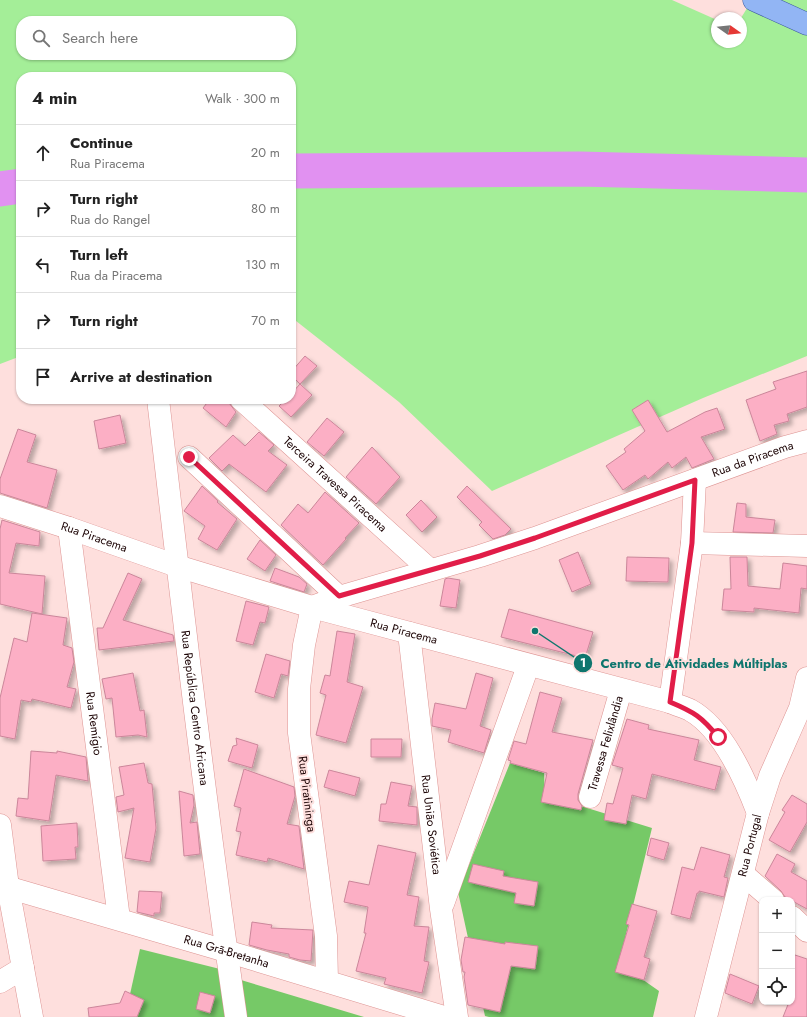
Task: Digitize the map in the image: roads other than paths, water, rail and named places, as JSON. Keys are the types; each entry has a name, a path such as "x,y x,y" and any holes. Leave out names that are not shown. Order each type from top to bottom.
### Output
{"main road":[{"path":"754,0 807,24"}],"street":[{"name":"Rua República Centro Africana","path":"159,404 177,566 226,950 236,1017"},
{"name":"Terceira Travessa Piracema","path":"247,404 430,570"},
{"name":"Rua da Piracema","path":"312,607 339,596 480,556 535,538 785,447 807,441"},
{"path":"189,457 339,596"},
{"path":"670,702 692,543 695,480"},
{"name":"Rua Piracema","path":"0,506 69,528 177,566 312,607 528,666 670,702 690,710 707,723 732,756 758,813"},
{"name":"Rua Remígio","path":"69,528 119,919"},
{"path":"692,543 807,546"},
{"name":"Rua Piratininga","path":"312,607 304,645 299,688 299,733 326,936 327,981"},
{"name":"Rua União Soviética","path":"408,633 441,909 457,1017"},
{"path":"441,909 528,666"},
{"name":"Rua Portugal","path":"706,1017 758,813 770,776 800,708 807,678"},
{"name":"Travessa Felixlândia","path":"590,797 621,690"},
{"path":"0,826 4,886 23,968 32,1017"},
{"path":"743,874 770,897"},
{"name":"Rua Grã-Bretanha","path":"4,886 226,950 444,1017"},
{"path":"795,920 807,931"},
{"path":"0,982 23,968"}],"waterway":[{"path":"296,171 580,169 807,175"},
{"path":"0,189 16,187"}],"place":[{"name":"Centro de Atividades Múltiplas","path":"535,631"}]}
